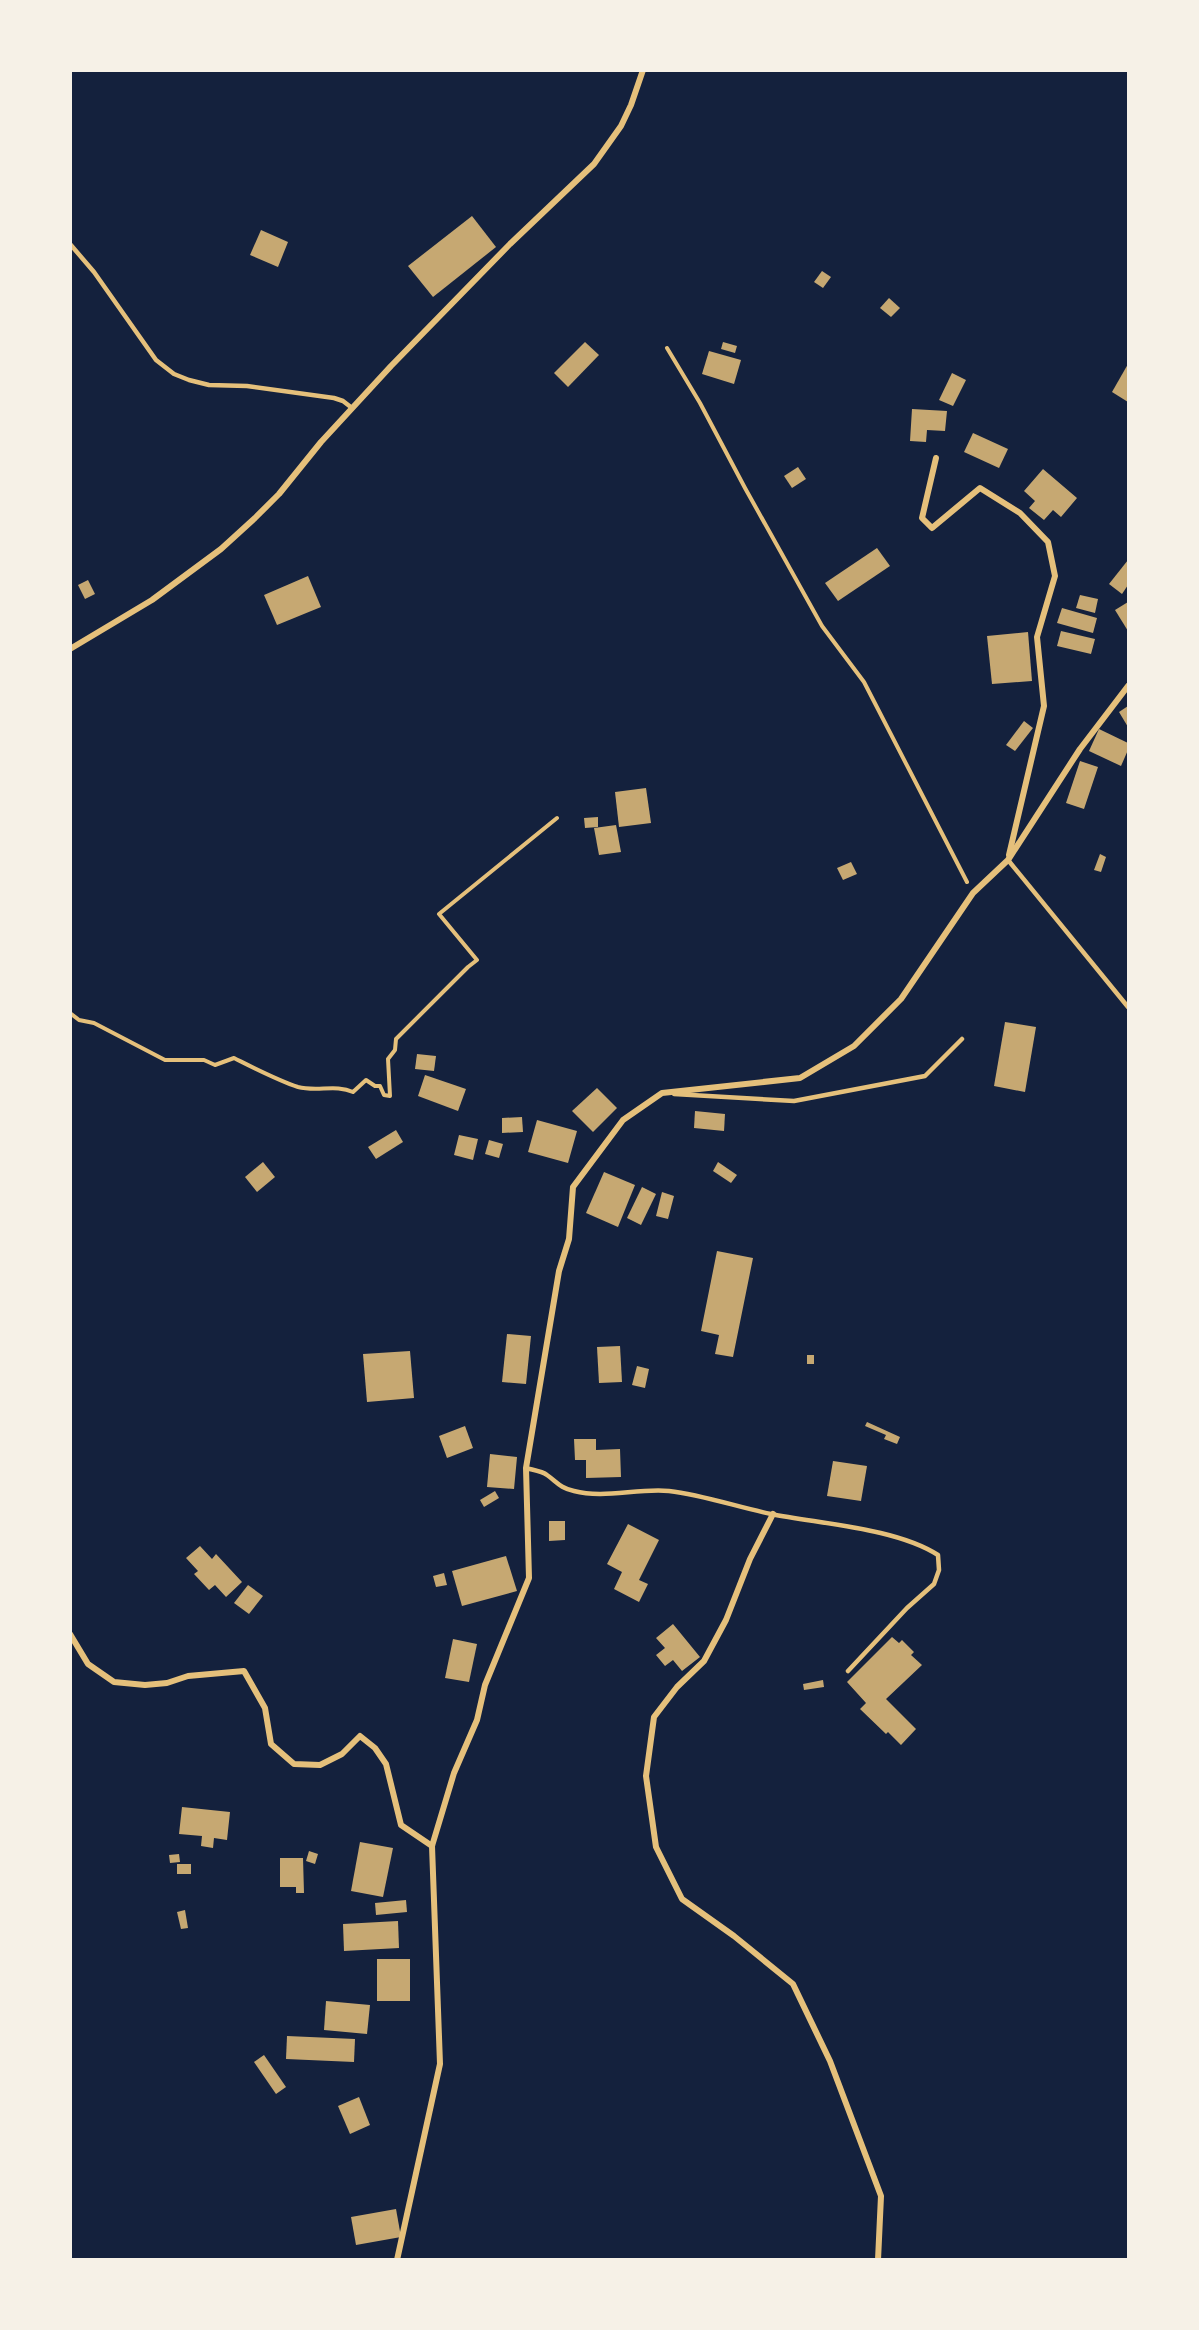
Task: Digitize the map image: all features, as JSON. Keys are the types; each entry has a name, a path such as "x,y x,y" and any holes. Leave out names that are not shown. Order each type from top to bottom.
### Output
{"street":[{"path":"70,649 152,600 229,541 279,494 352,408 510,244 594,164 621,126 643,70"},
{"path":"936,458 922,518 932,528 980,488 1020,513 1048,542 1055,576 1037,637 1044,706 1008,860"},
{"path":"397,2259 440,2064 432,1846 454,1773 477,1720 484,1685 529,1578 526,1468 559,1271 569,1239 573,1187 623,1120 662,1093 800,1078 854,1046 901,999 973,893 1008,860 1080,749 1128,686"},
{"path":"773,1514 750,1559 726,1620 705,1661 677,1687 654,1717 646,1776 654,1835 656,1847 682,1899 734,1936 793,1984 830,2061 881,2196 878,2259"},
{"path":"70,1634 88,1664 114,1682 156,1684 188,1676 244,1671 265,1708 271,1744 294,1764 320,1765 342,1754 360,1736 375,1748 386,1764 401,1825 432,1846"}],"lane":[{"path":"70,244 94,272 156,360 174,374 209,385 247,386 334,398 352,408"},
{"path":"1008,860 1128,1007"},
{"path":"662,1093 794,1101 925,1076 962,1039"},
{"path":"526,1468 546,1473 557,1485 574,1491 598,1495 630,1491 669,1491 773,1514 846,1526 916,1543 938,1555 939,1570 934,1584 907,1608 848,1671"}],"path":[{"path":"667,348 700,403 822,626 864,682 973,893"},
{"path":"70,1013 79,1020 94,1023 165,1060 204,1060 215,1065 234,1058 299,1087 324,1090 342,1087 353,1092 366,1080 375,1086 380,1086 384,1095 390,1096 388,1059 395,1050 396,1039 477,960 439,914 557,818"}],"building":[{"path":"472,216 496,247 433,297 408,266"},
{"path":"261,230 288,242 278,267 250,255"},
{"path":"822,271 831,277 823,288 814,282"},
{"path":"889,298 900,308 891,317 880,308"},
{"path":"585,342 599,355 568,387 554,373"},
{"path":"723,342 737,346 735,353 721,349"},
{"path":"709,351 741,360 734,384 702,374"},
{"path":"1128,364 1128,402 1112,392"},
{"path":"952,373 966,380 953,406 939,400"},
{"path":"912,409 947,411 945,431 927,430 926,442 910,441"},
{"path":"973,433 1008,449 999,468 964,452"},
{"path":"798,467 806,479 792,488 784,476"},
{"path":"1043,469 1077,498 1061,517 1053,510 1044,520 1029,508 1035,501 1024,491"},
{"path":"877,548 890,566 838,601 825,583"},
{"path":"1128,560 1128,585 1122,594 1109,584"},
{"path":"308,576 321,607 277,625 264,595"},
{"path":"88,580 95,594 85,599 78,585"},
{"path":"1080,595 1098,599 1095,613 1076,608"},
{"path":"1128,602 1128,631 1115,610"},
{"path":"1062,608 1097,618 1093,633 1057,623"},
{"path":"1061,631 1095,639 1091,654 1057,646"},
{"path":"1028,632 1032,681 992,684 987,636"},
{"path":"1128,706 1128,727 1119,712"},
{"path":"1024,721 1033,728 1015,751 1006,745"},
{"path":"1099,729 1128,743 1128,750 1121,766 1089,751"},
{"path":"1080,761 1098,767 1084,809 1066,803"},
{"path":"646,788 651,823 619,827 615,792"},
{"path":"598,817 598,827 585,828 584,818"},
{"path":"616,825 621,852 599,855 594,828"},
{"path":"1100,854 1106,857 1101,872 1094,870"},
{"path":"851,862 857,874 843,880 837,868"},
{"path":"1005,1022 1036,1027 1025,1092 994,1086"},
{"path":"417,1054 436,1056 434,1071 415,1069"},
{"path":"425,1075 466,1089 458,1111 418,1096"},
{"path":"597,1088 617,1108 593,1132 572,1111"},
{"path":"695,1111 725,1114 724,1131 694,1128"},
{"path":"522,1117 523,1132 502,1133 502,1118"},
{"path":"537,1120 577,1131 568,1163 528,1152"},
{"path":"396,1130 403,1142 376,1159 368,1147"},
{"path":"459,1135 478,1139 473,1160 454,1155"},
{"path":"489,1140 503,1144 499,1158 485,1154"},
{"path":"263,1162 275,1177 257,1192 245,1177"},
{"path":"718,1162 737,1175 731,1183 713,1171"},
{"path":"604,1172 635,1185 618,1227 586,1213"},
{"path":"642,1187 656,1194 641,1225 627,1218"},
{"path":"662,1192 674,1196 668,1219 656,1216"},
{"path":"717,1251 753,1258 733,1357 715,1354 719,1335 701,1331"},
{"path":"507,1334 531,1336 526,1384 502,1382"},
{"path":"620,1346 622,1382 599,1383 597,1347"},
{"path":"410,1351 414,1398 367,1402 363,1354"},
{"path":"807,1355 814,1355 814,1364 807,1364"},
{"path":"637,1366 649,1369 645,1388 632,1385"},
{"path":"867,1422 900,1437 897,1444 884,1439 886,1435 865,1426"},
{"path":"465,1426 473,1448 447,1458 439,1436"},
{"path":"574,1439 596,1439 596,1450 620,1449 621,1477 586,1478 586,1460 575,1460"},
{"path":"490,1454 517,1457 514,1489 487,1487"},
{"path":"833,1461 867,1466 861,1501 827,1496"},
{"path":"495,1491 499,1498 484,1507 480,1500"},
{"path":"549,1521 565,1521 565,1540 549,1541"},
{"path":"628,1524 659,1540 639,1580 648,1584 639,1602 614,1589 622,1572 607,1564"},
{"path":"200,1546 212,1559 216,1554 242,1582 226,1597 215,1585 209,1590 194,1574 198,1571 186,1558"},
{"path":"506,1556 517,1591 462,1606 452,1571"},
{"path":"444,1573 447,1585 436,1587 433,1576"},
{"path":"248,1585 263,1596 249,1614 234,1603"},
{"path":"673,1624 700,1657 682,1671 673,1660 665,1666 656,1655 665,1648 656,1638"},
{"path":"892,1637 899,1643 902,1640 914,1652 911,1655 922,1665 886,1699 916,1729 901,1745 860,1709 866,1703 847,1682"},
{"path":"453,1639 477,1644 469,1682 445,1678"},
{"path":"823,1680 824,1687 804,1690 803,1684"},
{"path":"182,1807 230,1812 227,1840 214,1838 213,1848 201,1846 202,1836 179,1834"},
{"path":"360,1842 393,1848 383,1897 351,1891"},
{"path":"309,1851 318,1854 315,1864 306,1861"},
{"path":"179,1854 180,1862 170,1863 169,1855"},
{"path":"280,1858 303,1858 304,1893 296,1893 296,1887 280,1887"},
{"path":"177,1864 191,1864 191,1874 177,1874"},
{"path":"406,1900 407,1912 376,1915 375,1903"},
{"path":"185,1910 188,1928 181,1929 177,1912"},
{"path":"398,1921 399,1948 344,1951 343,1924"},
{"path":"377,1959 410,1959 410,2001 377,2001"},
{"path":"326,2001 370,2005 367,2034 324,2030"},
{"path":"287,2036 355,2039 354,2062 286,2059"},
{"path":"264,2055 286,2087 276,2094 254,2062"},
{"path":"359,2097 370,2125 350,2134 338,2106"},
{"path":"396,2209 401,2237 356,2245 351,2217"}]}
